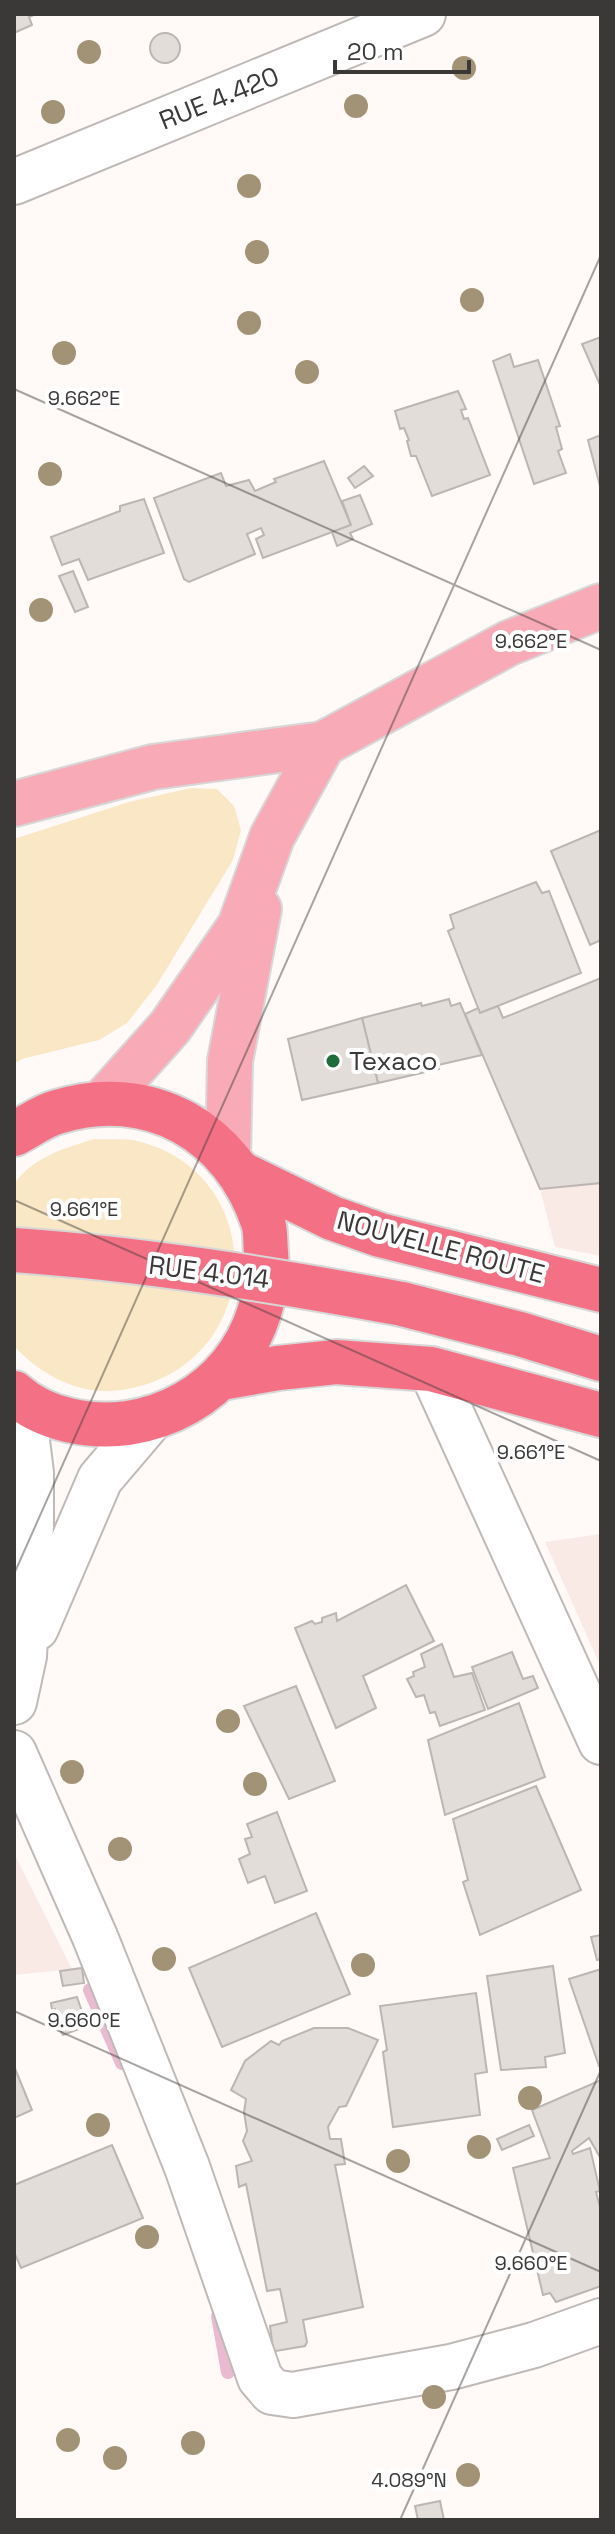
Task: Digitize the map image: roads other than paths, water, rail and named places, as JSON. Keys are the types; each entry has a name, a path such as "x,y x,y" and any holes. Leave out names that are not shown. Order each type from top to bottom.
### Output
{"highway":[{"path":"14,1134 56,1112 102,1103 149,1107 192,1126 235,1165 264,1224 268,1279 253,1333 221,1378 188,1403 151,1419 106,1426 63,1419 18,1397"},
{"name":"NOUVELLE ROUTE","path":"235,1165 332,1218 380,1235 601,1290"},
{"name":"RUE 4.014","path":"14,1250 272,1280 402,1304 520,1334 601,1359"},
{"path":"221,1378 336,1362 431,1369 601,1415"}],"main road":[{"path":"14,804 153,767 323,744 509,643 601,606"},
{"path":"102,1103 170,1027 240,926 272,837 323,744"},
{"path":"235,1165 230,1061 272,837"}],"street":[{"name":"RUE 4.420","path":"14,182 423,14"},
{"path":"431,1369 601,1742"},
{"path":"14,1702 24,1656 31,1526 31,1473 18,1397"},
{"path":"24,1656 100,1479 151,1419"},
{"path":"14,1753 101,1951 187,2167 260,2378 272,2392 293,2395 451,2367 534,2345 601,2321"}],"waterway":[{"path":"90,1990 122,2063"},
{"path":"218,2316 228,2372"}],"place":[{"name":"Texaco","path":"333,1061"}]}
